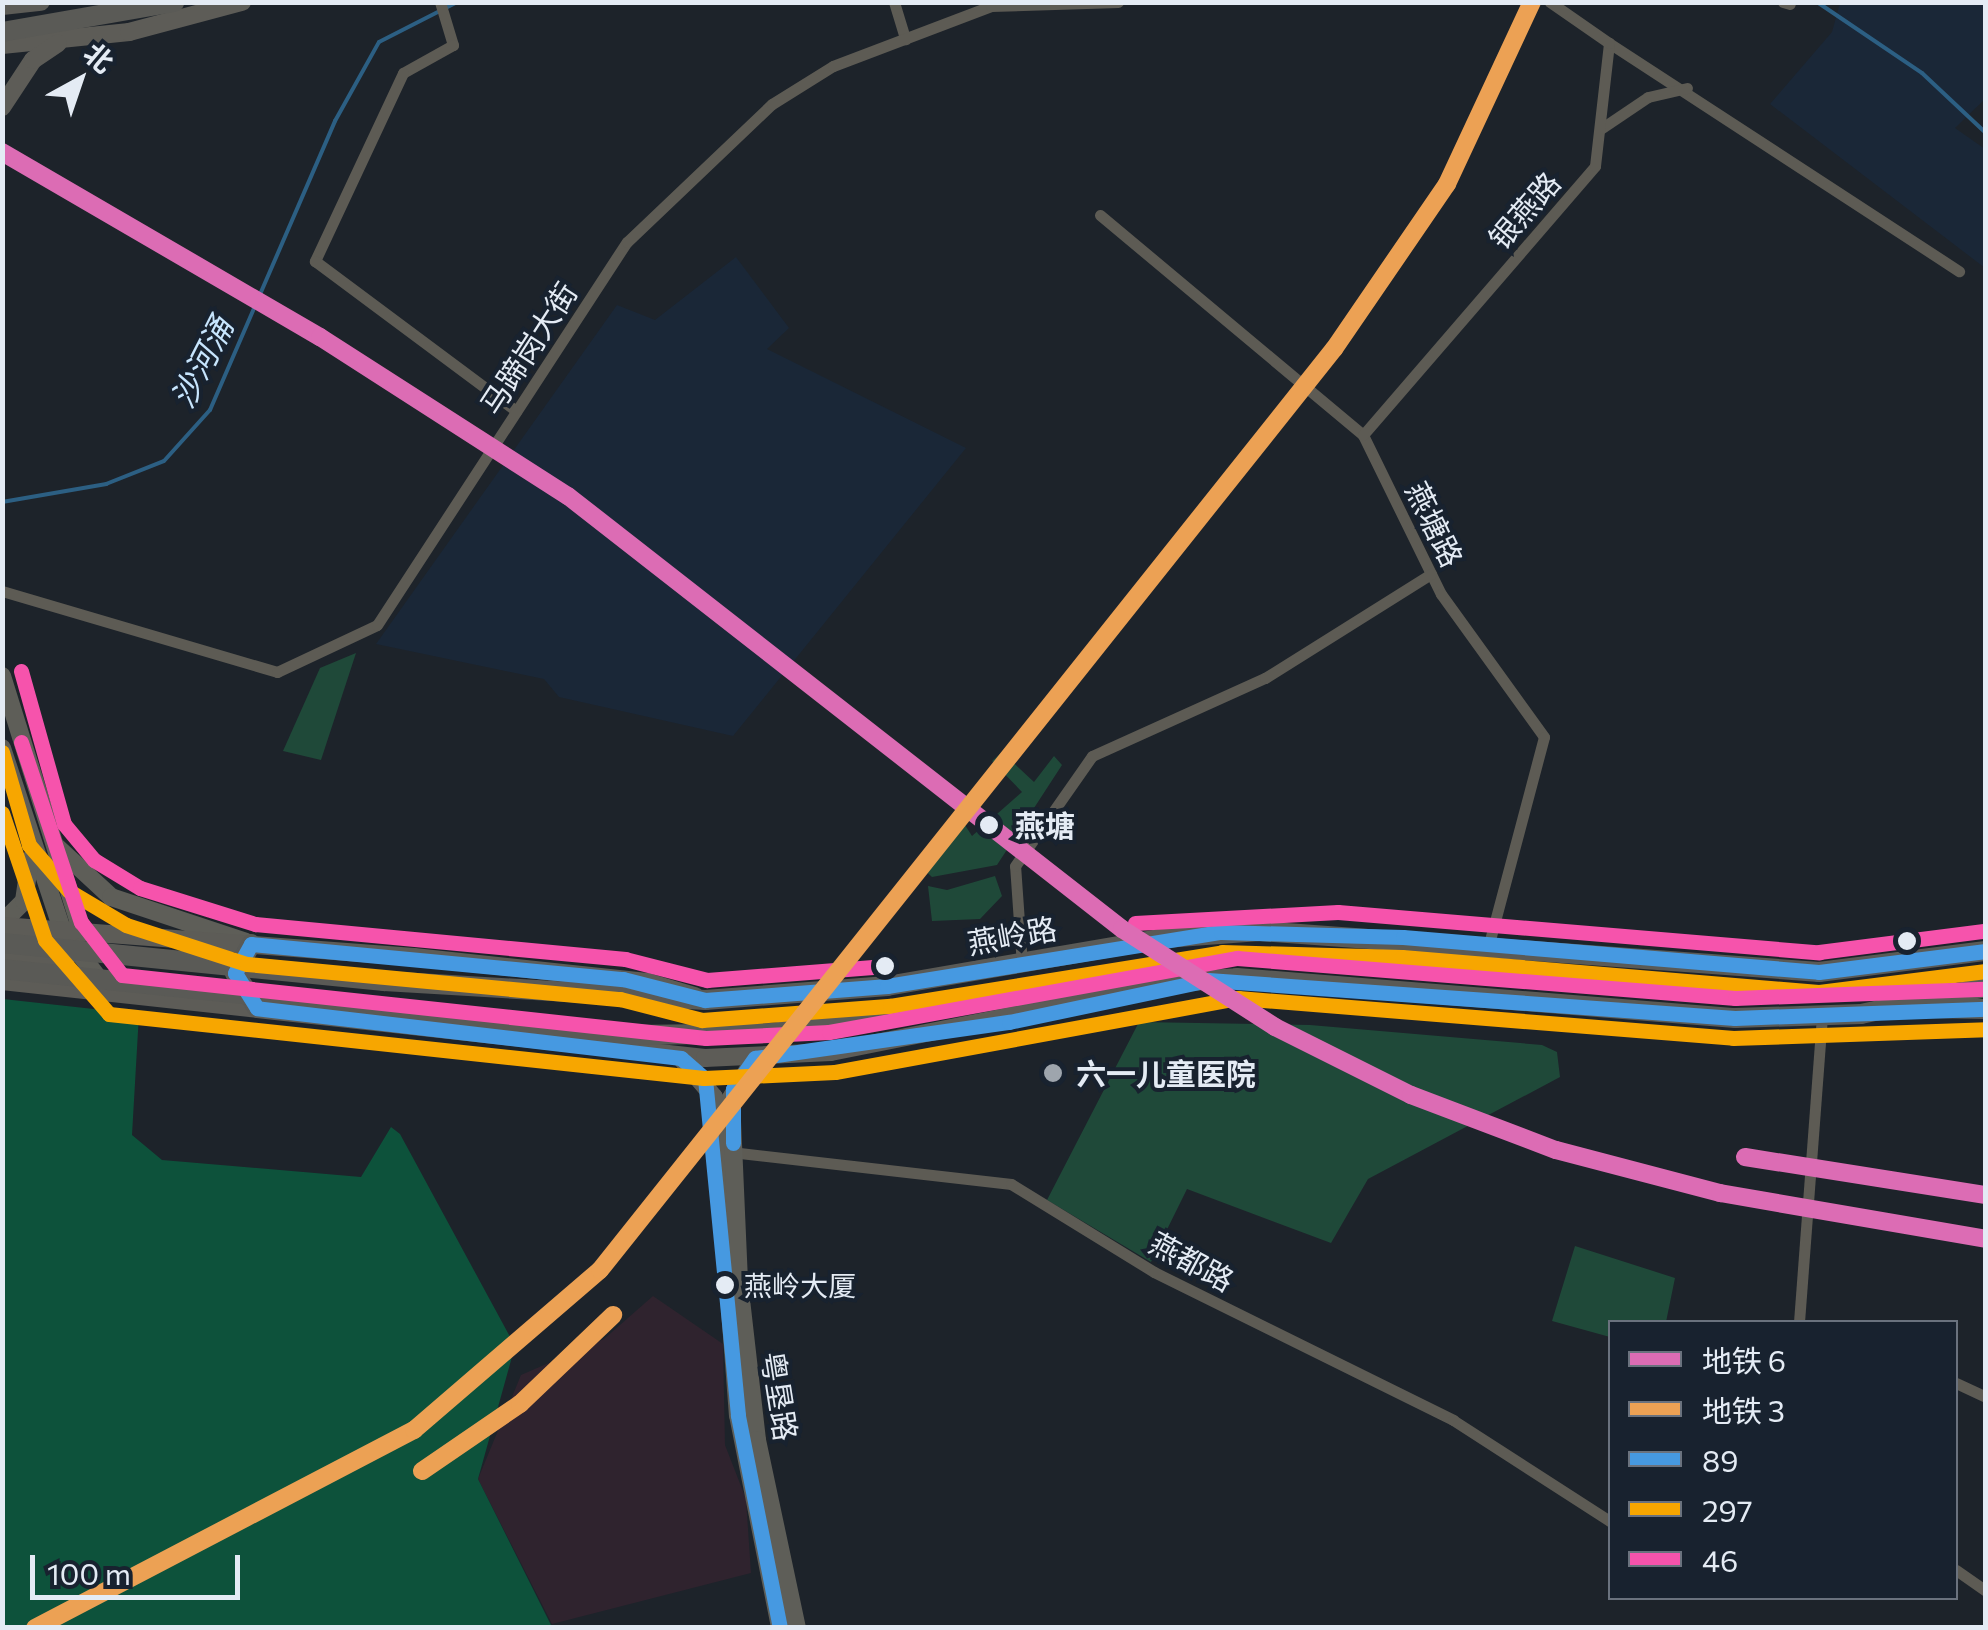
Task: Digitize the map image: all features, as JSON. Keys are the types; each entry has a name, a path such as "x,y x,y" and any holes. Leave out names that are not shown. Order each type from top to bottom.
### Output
{"highway":[{"path":"2,32 174,2"},
{"name":"燕岭路","path":"2,943 384,981 704,1000 1022,965 1221,932 1489,943 1819,972 1986,951"},
{"path":"251,944 235,973 256,1008"},
{"path":"2,968 634,1035 772,1033 1064,990 1302,980 1643,1012 1822,1017 1910,1006 1986,987"},
{"path":"1910,1006 1986,1009"}],"main road":[{"path":"2,6 41,2"},
{"path":"2,45 58,42 242,2"},
{"path":"2,107 33,60 58,42"},
{"path":"2,676 73,939 63,959 2,954"},
{"path":"2,748 25,829 73,939 111,994"},
{"path":"25,829 30,888 2,925 73,939"},
{"path":"46,834 111,897 251,944"},
{"name":"燕岭路","path":"73,939 251,944 623,979 704,1000"},
{"path":"2,981 681,1058 755,1058 1009,1022 1158,986"},
{"name":"粤垦路","path":"681,1058 711,1088 725,1151 750,1390 797,1628"},
{"name":"粤垦路","path":"755,1058 731,1098 725,1151 738,1415 780,1628"}],"street":[{"path":"440,2 453,45 404,72 315,261 516,412"},
{"path":"894,2 905,39"},
{"name":"马蹄岗大街","path":"2,591 276,672 378,625 627,242 772,104 905,39 991,6 1118,2"},
{"path":"1550,2 1609,43 1688,88 1959,271"},
{"name":"银燕路","path":"1364,435 1595,166 1609,43"},
{"path":"1602,128 1648,98 1688,88"},
{"name":"燕塘路","path":"1100,214 1364,435 1431,574 1544,737 1489,943"},
{"path":"1022,965 1015,866 1092,756 1266,678 1431,574"},
{"path":"1799,1320 1822,1017"},
{"name":"燕都路","path":"725,1151 1011,1184 1154,1272 1453,1420 1608,1520"},
{"path":"1958,1384 1986,1397"},
{"path":"1958,1571 1986,1591"}],"shaded area":[{"path":"1840,3 1985,3 1985,99 1955,128 1985,149 1985,268 1770,104 1832,32"},
{"path":"736,257 789,328 767,349 966,448 733,736 559,697 544,679 376,644 617,305 655,320"},
{"path":"653,1296 723,1344 725,1445 746,1499 751,1573 552,1624 478,1479 521,1375 604,1339"}],"green space":[{"path":"356,653 321,760 283,751 320,668"},
{"path":"1002,752 1034,782 1054,756 1062,765 997,865 932,877 918,864 925,848 936,860 946,850 956,811 972,836 1022,792 992,761"},
{"path":"995,876 1002,896 980,919 932,921 928,886 947,890"},
{"path":"3,999 139,1014 132,1135 162,1160 361,1177 391,1127 400,1134 515,1346 478,1479 552,1627 3,1627"},
{"path":"1139,1022 1310,1025 1542,1045 1557,1052 1560,1077 1368,1179 1331,1243 1187,1189 1151,1262 1047,1200"},
{"path":"1575,1246 1675,1278 1666,1320 1608,1320 1608,1336 1552,1321"}],"waterway":[{"name":"沙河涌","path":"2,502 106,484 164,461 210,410 335,121 379,42 457,2"},
{"name":"沙河涌","path":"1817,2 1922,73 1986,133"}],"metro line":[{"name":"3","path":"35,1628 414,1430 600,1270 1334,349 1447,184 1532,2"},
{"name":"6","path":"2,152 320,337 568,496 1122,929 1275,1027 1411,1095 1556,1150 1720,1193 1986,1239"},
{"name":"6","path":"1745,1157 1986,1195"},
{"name":"3","path":"422,1471 520,1404 613,1315"}],"transit line":[{"name":"46","path":"21,671 64,824 94,860 140,888 255,924 625,959 707,980 885,966"},
{"name":"46","path":"21,742 81,922 122,975 706,1038 829,1032 1237,958 1735,998 1985,989"},
{"name":"297","path":"2,752 29,845 69,891 126,925 247,964 620,999 702,1020 890,1006 1222,952 1402,957 1819,992 1986,971"},
{"name":"297","path":"2,813 45,940 109,1014 704,1078 835,1072 1238,998 1733,1038 1986,1029"},
{"name":"46","path":"1135,923 1338,912 1819,952 1984,931"},
{"name":"89","path":"780,1628 738,1415 705,1079 681,1058 257,1008 235,973 251,944 623,979 705,1000 887,986 1221,932 1403,937 1819,972 1986,951"},
{"name":"89","path":"733,1143 733,1089 755,1058 1009,1022 1208,980 1735,1018 1986,1009"}],"place":[{"name":"燕塘","path":"989,825"},
{"name":"六一儿童医院","path":"1053,1073"},
{"name":"燕岭大厦","path":"725,1285"}]}
